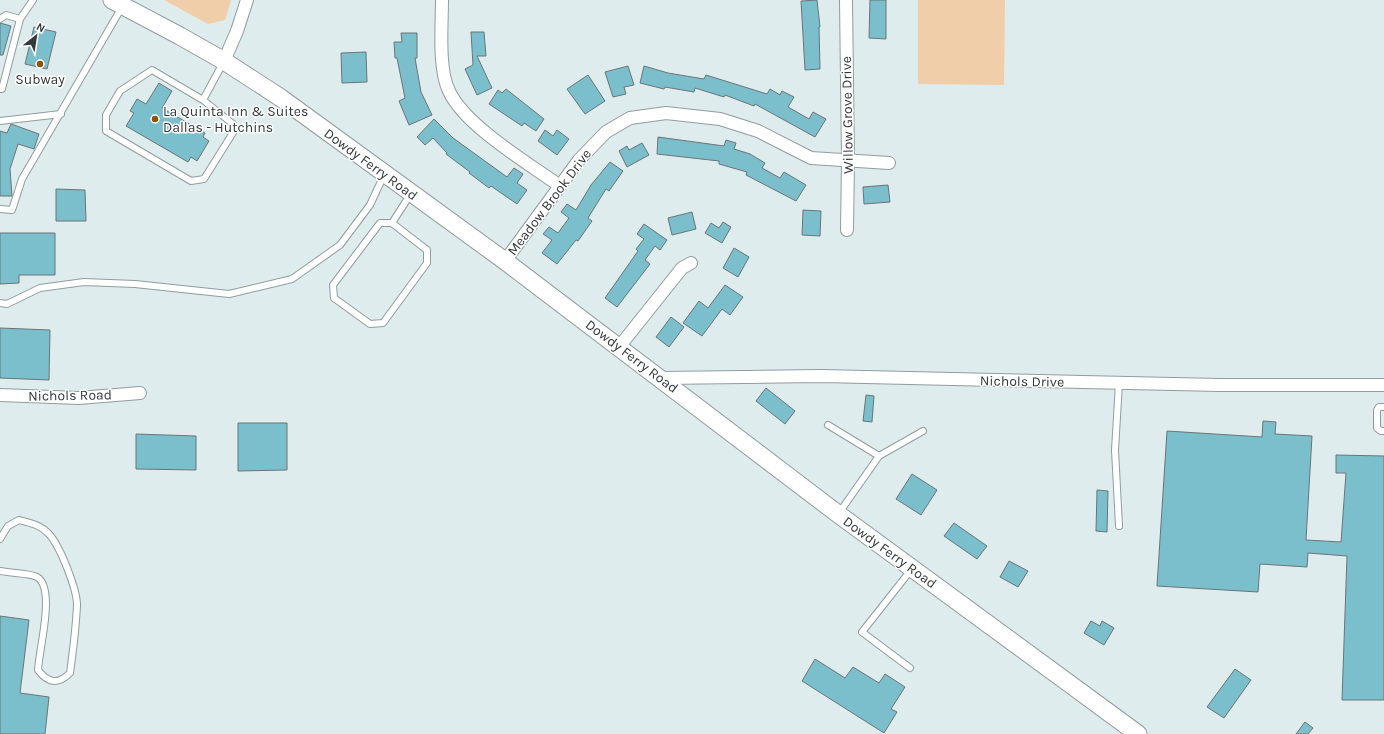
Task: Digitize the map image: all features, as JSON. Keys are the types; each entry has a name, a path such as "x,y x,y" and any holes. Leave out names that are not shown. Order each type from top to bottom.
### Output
{"street":[{"path":"224,61 237,31 247,0"},
{"path":"442,0 442,63 449,91 470,120 560,186"},
{"name":"Willow Grove Drive","path":"846,0 848,160 847,230"},
{"name":"Dowdy Ferry Road","path":"117,3 224,61 281,98 505,261 661,378 838,514 1138,734"},
{"name":"Meadow Brook Drive","path":"505,261 579,160 606,132 630,118 666,113 720,119 758,131 811,158 889,163"},
{"path":"619,347 682,268 691,263"},
{"name":"Nichols Drive","path":"661,378 822,376 1219,385 1384,385"},
{"name":"Nichols Road","path":"0,395 79,398 140,393"}],"lane":[{"path":"0,89 2,89 20,19 33,0"},
{"path":"0,210 12,210 22,179 61,114 117,3"},
{"path":"0,20 6,15 20,19"},
{"path":"203,100 224,61"},
{"path":"152,70 203,100 233,124 234,131 204,179 191,180 106,131 106,115 120,91 152,70"},
{"path":"0,121 61,114"},
{"path":"0,303 7,304 40,288 84,282 135,284 229,294 292,279 340,245 370,205 385,174"},
{"path":"392,222 411,193"},
{"path":"392,222 427,250 427,264 383,323 370,324 334,298 333,285 380,223 392,222"},
{"path":"1119,383 1115,450 1119,526"},
{"path":"1384,407 1379,407 1377,410 1377,428 1384,431"},
{"path":"828,425 879,456"},
{"path":"838,514 879,456 923,431"},
{"path":"0,539 8,526 19,520 36,524 49,534 59,549 75,589 77,605 70,673 63,680 55,681 45,679 38,670 47,602 45,585 36,577 0,571"},
{"path":"910,668 862,632 912,568"}],"shaded area":[{"path":"164,0 231,0 225,20 208,24"},
{"path":"918,0 1005,0 1004,85 918,84"}],"building":[{"path":"817,0 820,27 820,69 805,70 801,1"},
{"path":"870,0 886,0 886,39 869,38"},
{"path":"0,23 11,26 3,55 0,55"},
{"path":"34,27 56,32 47,69 25,64"},
{"path":"471,32 484,32 486,56 477,56 492,88 477,95 465,69 473,65"},
{"path":"401,33 417,33 417,58 415,58 421,92 432,115 409,125 399,101 405,98 397,58 395,58 394,42 402,42"},
{"path":"366,52 367,82 342,83 341,53"},
{"path":"628,66 634,85 624,87 626,94 613,97 605,72"},
{"path":"644,66 668,73 704,79 706,75 767,94 770,89 780,95 782,91 794,97 788,107 809,119 813,112 826,119 815,137 755,104 754,106 725,95 724,97 695,88 694,92 665,87 664,89 640,83"},
{"path":"588,75 605,101 585,114 567,89"},
{"name":"La Quinta Inn & Suites Dallas - Hutchins","path":"159,83 172,91 162,108 205,133 203,137 209,141 197,161 191,157 188,162 126,126 134,113 130,111 137,99 146,104"},
{"path":"506,89 544,119 536,131 524,123 522,126 489,104 498,90 502,93"},
{"path":"434,119 453,138 507,177 514,168 523,174 517,183 527,190 517,204 491,186 489,188 469,173 470,172 446,154 447,153 433,138 425,145 417,137"},
{"path":"11,124 39,134 34,149 18,144 10,169 12,196 0,196 0,131 7,133"},
{"path":"545,130 553,136 557,130 569,139 557,155 538,141"},
{"path":"658,137 724,146 726,140 736,143 734,149 750,154 765,163 762,168 780,178 784,172 806,185 796,201 746,175 747,172 719,164 719,161 657,154"},
{"path":"642,143 649,155 627,167 619,151 627,146 629,150"},
{"path":"610,162 623,171 609,191 606,189 588,218 592,221 578,241 576,240 557,264 542,253 552,240 543,234 549,227 558,233 569,218 561,212 567,204 576,210 591,185"},
{"path":"888,185 890,202 864,204 863,187"},
{"path":"56,189 85,190 86,221 56,221"},
{"path":"803,210 821,211 820,236 802,235"},
{"path":"692,212 696,229 672,235 668,218"},
{"path":"723,222 731,227 722,243 705,233 711,223 719,228"},
{"path":"644,224 667,240 660,250 655,246 645,260 650,264 617,307 605,298 638,251 636,249 644,239 637,234"},
{"path":"0,233 55,233 55,275 19,275 19,283 0,284"},
{"path":"734,248 749,257 738,277 723,268"},
{"path":"725,285 743,297 730,315 722,309 702,336 683,323 699,301 708,308"},
{"path":"671,317 684,327 669,347 656,337"},
{"path":"0,328 50,330 49,380 0,378"},
{"path":"766,388 795,411 785,424 756,401"},
{"path":"866,395 874,396 872,422 863,421"},
{"path":"1263,421 1276,422 1275,434 1312,436 1306,540 1341,542 1346,473 1336,473 1336,455 1384,456 1384,700 1342,700 1347,556 1308,553 1307,567 1260,564 1258,592 1157,586 1167,431 1262,437"},
{"path":"238,423 287,423 287,470 238,471"},
{"path":"136,434 196,436 196,470 136,469"},
{"path":"912,474 937,490 921,515 896,499"},
{"path":"1097,490 1108,491 1107,532 1096,531"},
{"path":"954,523 987,546 977,559 944,536"},
{"path":"1009,561 1028,571 1018,587 1000,577"},
{"path":"0,616 29,620 20,693 49,697 45,734 0,734"},
{"path":"1091,621 1100,626 1102,621 1114,628 1104,645 1084,633"},
{"path":"815,659 845,678 853,667 879,683 885,674 905,687 891,709 897,712 884,733 802,681"},
{"path":"1235,669 1251,680 1224,718 1207,707"},
{"path":"1305,722 1313,728 1308,734 1296,734"}],"place":[{"name":"Subway","path":"40,64"},
{"name":"La Quinta Inn & Suites Dallas - Hutchins","path":"155,119"}]}
